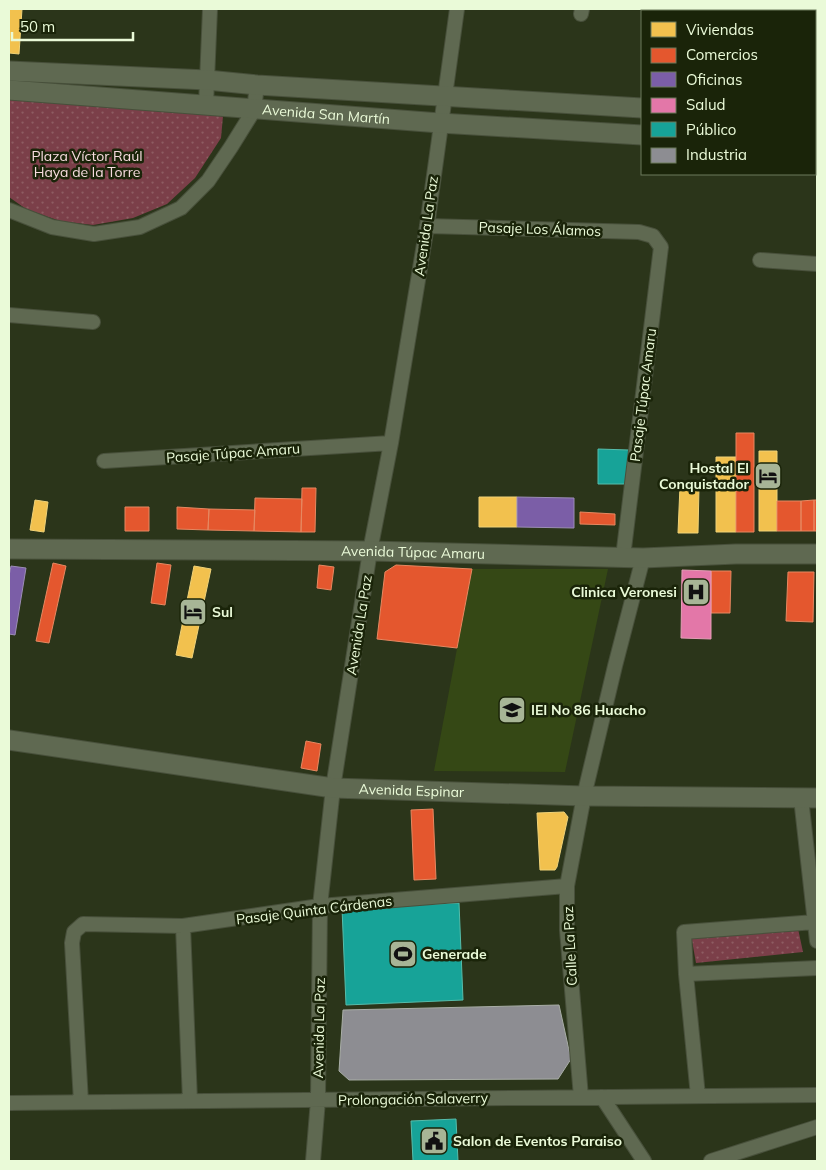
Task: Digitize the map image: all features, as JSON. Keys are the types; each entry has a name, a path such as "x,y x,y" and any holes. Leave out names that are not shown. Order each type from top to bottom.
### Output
{"street":[{"path":"206,105 210,9"},
{"name":"Avenida La Paz","path":"313,1161 318,1100 320,906 333,788 370,550 427,226 457,9"},
{"name":"Avenida San Martín","path":"9,71 207,80 257,85 641,108"},
{"path":"9,210 52,227 94,234 140,227 181,208 208,181 254,110 257,85"},
{"name":"Avenida San Martín","path":"9,90 254,110 641,136"},
{"name":"Pasaje Los Álamos","path":"427,226 639,232 653,236"},
{"name":"Pasaje Túpac Amaru","path":"623,557 661,248 653,236"},
{"path":"760,260 817,264"},
{"path":"9,315 93,322"},
{"name":"Pasaje Túpac Amaru","path":"104,461 390,443"},
{"name":"Avenida Túpac Amaru","path":"9,548 370,550 643,558 736,554 817,554"},
{"name":"Calle La Paz","path":"581,1097 567,930 568,886 584,796 643,558"},
{"name":"Avenida Espinar","path":"9,740 333,788 584,796 809,798"},
{"path":"809,798 817,941"},
{"name":"Pasaje Quinta Cárdenas","path":"81,1102 72,943 74,932 84,924 183,926 320,906 568,886"},
{"path":"698,1096 683,934 686,931 816,922"},
{"path":"183,926 190,1101"},
{"path":"686,974 817,968"},
{"name":"Prolongación Salaverry","path":"9,1103 817,1095"},
{"path":"602,1097 644,1161"},
{"path":"711,1161 817,1128"}],"shaded area":[{"name":"IEI No 86 Huacho","path":"472,569 608,569 565,772 434,771"}],"green space":[{"name":"Plaza Víctor Raúl Haya de la Torre","path":"9,99 223,116 221,138 195,178 167,204 133,218 93,225 60,221 26,209 9,197"},
{"path":"797,924 803,952 696,963 691,935"}],"building: Viviendas":[{"path":"9,9 22,9 19,54 9,53"},
{"name":"Hostal El Conquistador","path":"759,451 777,451 777,531 759,531"},
{"path":"716,457 736,457 736,532 716,532"},
{"path":"680,486 699,487 698,533 678,533"},
{"path":"479,497 517,497 517,527 479,527"},
{"path":"35,500 48,502 44,532 30,530"},
{"name":"Sul","path":"194,566 211,569 192,658 176,655"},
{"path":"564,812 568,817 557,867 555,870 540,870 537,813"}],"building: Comercios":[{"path":"736,433 754,433 754,532 736,532"},
{"path":"302,488 316,488 315,532 301,532"},
{"path":"255,498 302,499 301,532 254,531"},
{"path":"814,500 814,531 801,531 801,501"},
{"path":"814,500 817,500 817,531 814,531"},
{"path":"777,501 801,501 801,531 777,531"},
{"path":"125,507 149,507 149,531 125,531"},
{"path":"177,507 209,509 208,530 177,529"},
{"path":"209,509 255,510 254,531 208,530"},
{"path":"580,512 615,514 615,525 580,524"},
{"path":"53,563 66,566 49,643 36,641"},
{"path":"157,563 171,565 165,605 151,603"},
{"path":"319,565 334,567 331,590 317,588"},
{"path":"396,565 472,569 457,648 377,639 385,572"},
{"path":"711,571 731,571 730,613 711,613"},
{"path":"788,572 814,572 813,622 786,621"},
{"path":"306,741 321,744 317,771 301,768"},
{"path":"433,809 436,879 414,880 411,810"}],"building: Oficinas":[{"path":"517,497 574,498 574,528 517,527"},
{"path":"11,566 26,568 15,635 9,634 9,576"}],"building: Salud":[{"name":"Clinica Veronesi","path":"682,570 711,571 711,639 681,638"}],"building: Público":[{"path":"598,449 629,450 627,484 598,484"},
{"name":"Generade","path":"459,903 463,1000 346,1005 342,908"},
{"name":"Salon de Eventos Paraiso","path":"456,1119 458,1161 413,1161 411,1121"}],"building: Industria":[{"path":"559,1005 571,1059 558,1079 349,1080 339,1071 343,1010"}],"place":[{"name":"Hostal El Conquistador","path":"768,476"},
{"name":"Clinica Veronesi","path":"696,592"},
{"name":"Sul","path":"193,612"},
{"name":"IEI No 86 Huacho","path":"512,710"},
{"name":"Generade","path":"403,954"},
{"name":"Salon de Eventos Paraiso","path":"434,1141"}]}
